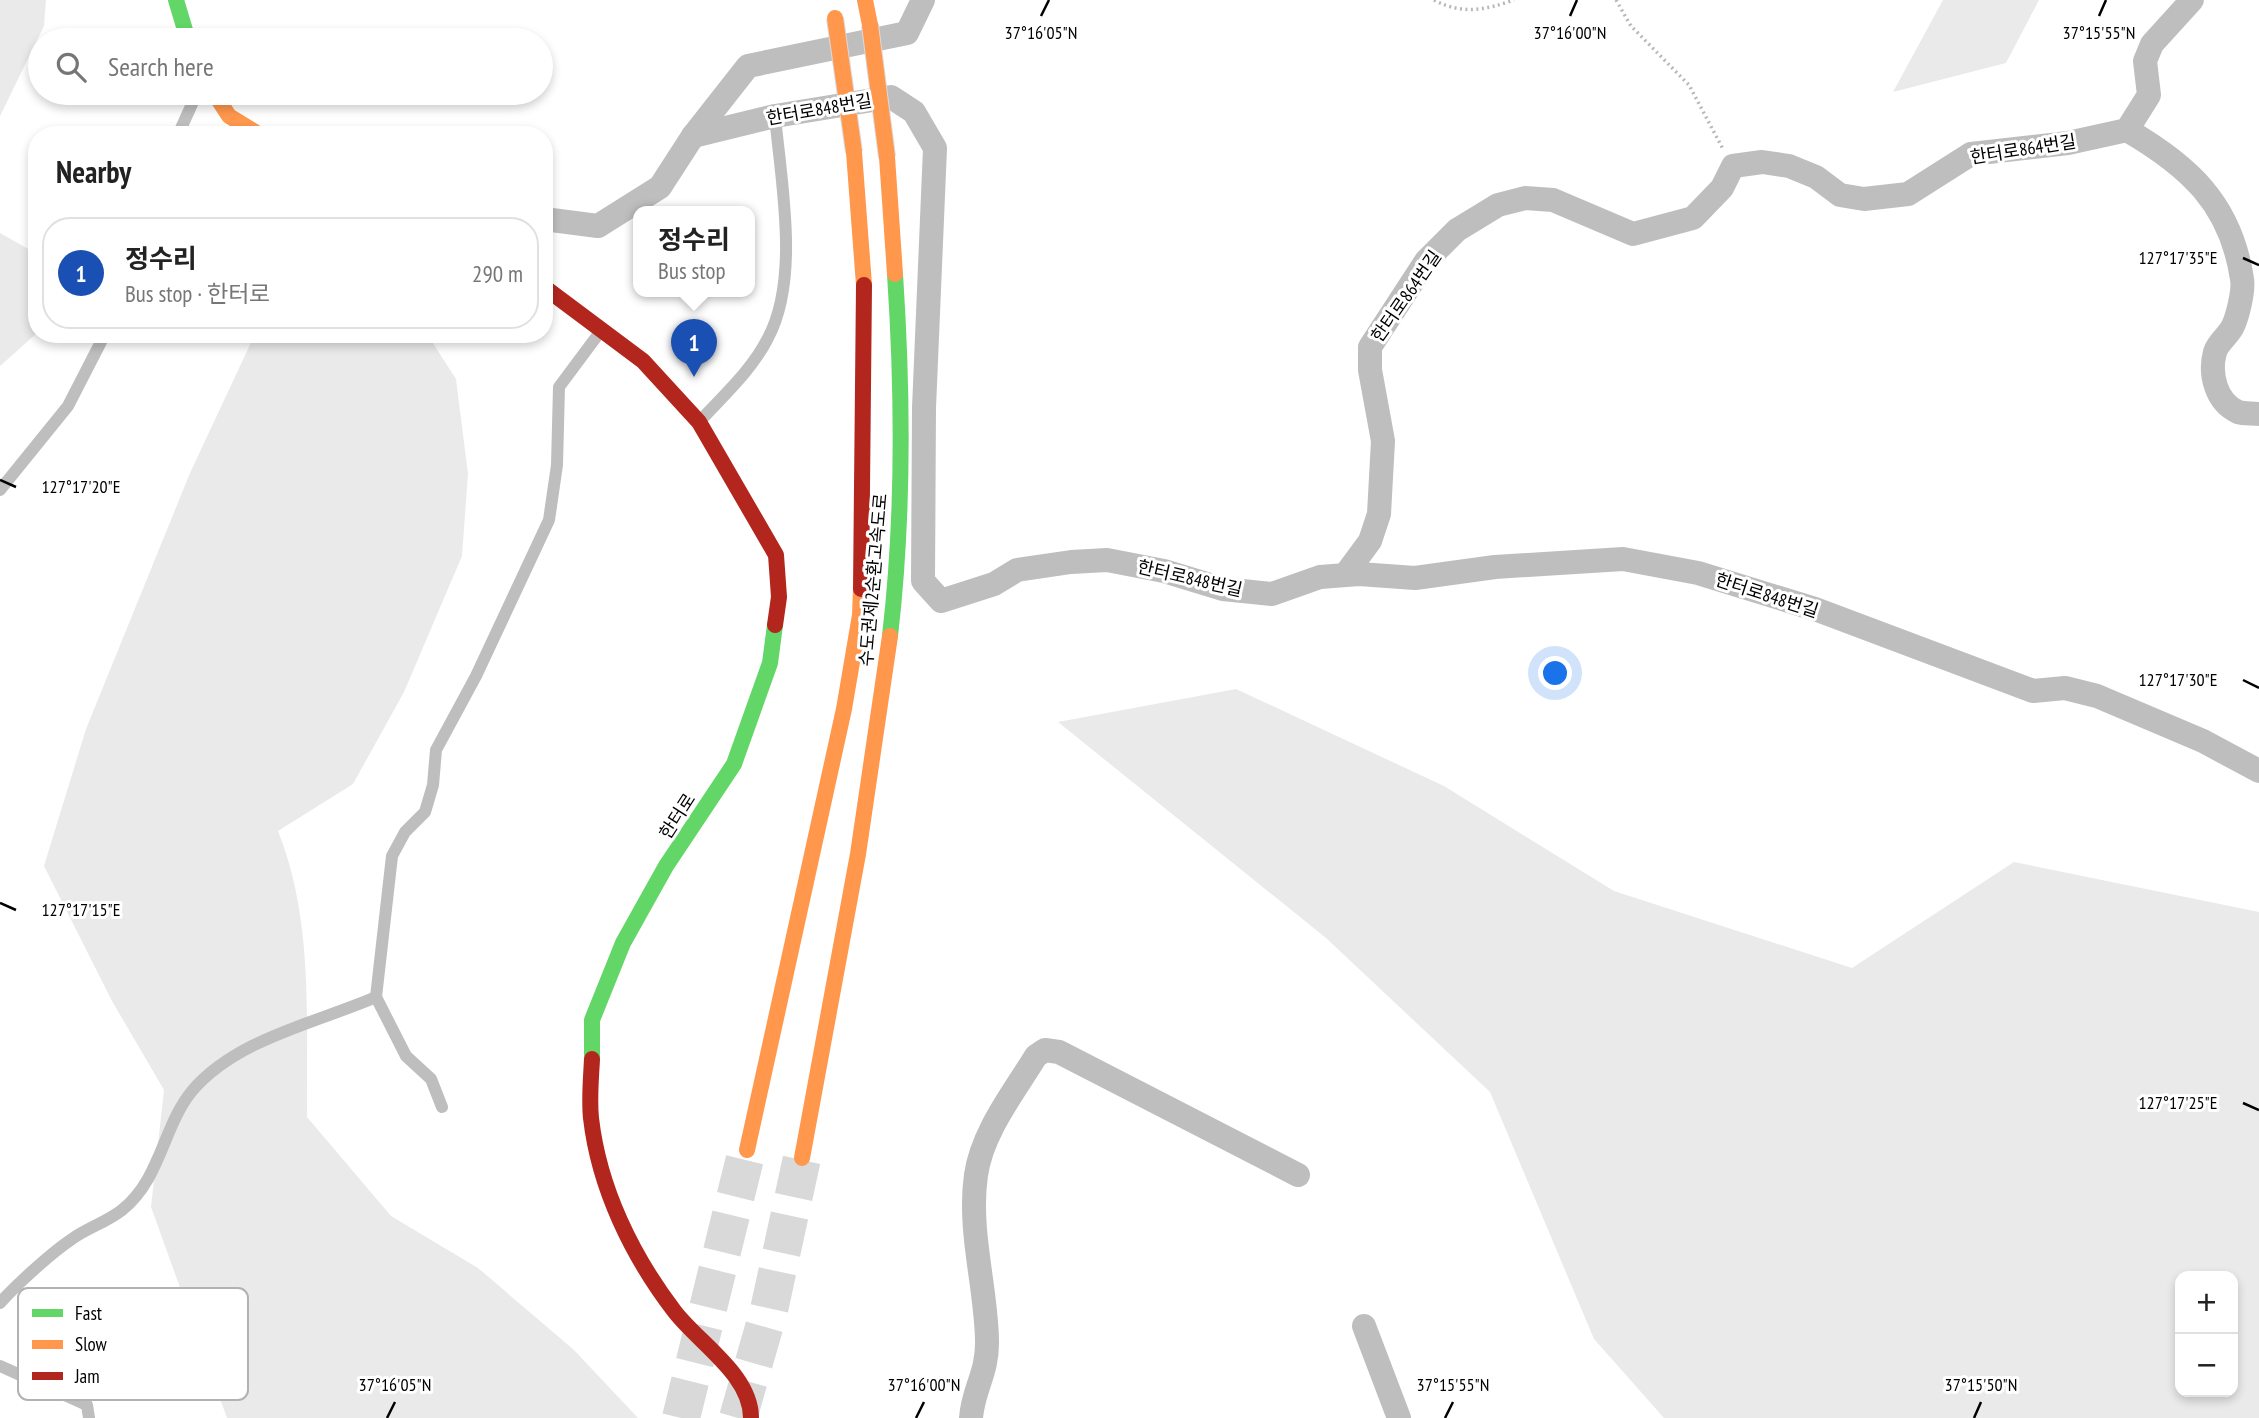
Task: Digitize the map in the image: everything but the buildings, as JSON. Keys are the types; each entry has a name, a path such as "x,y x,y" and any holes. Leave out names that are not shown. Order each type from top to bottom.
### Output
{"main road":[{"path":"176,0 184,28"},
{"name":"수도권제2순환고속도로","path":"747,1150 789,970 844,709 860,615 866,307 854,152 831,0"},
{"name":"수도권제2순환고속도로","path":"802,1158 870,781 888,657 898,546 903,427 898,296 887,157 865,0"},
{"path":"222,105 229,116 245,126"},
{"name":"한터로","path":"553,293 600,332 643,361 699,422 776,555 779,597 770,663 734,764 666,866 623,943 592,1020 591,1117 603,1178 622,1227 675,1312 732,1373 756,1411"}],"street":[{"path":"553,220 598,226 660,187 693,136 748,66 907,33 923,0"},
{"path":"2192,0 2152,44 2145,61 2149,95 2127,130 2161,150 2202,186 2226,221 2243,282 2233,326 2216,350 2213,367 2216,390 2222,400 2238,412 2259,414"},
{"name":"한터로848번길","path":"693,136 775,116 891,97 914,112 935,148 924,408 923,581 941,601 994,584 1017,570 1071,562 1107,560 1164,571 1223,589 1272,594 1320,577 1345,575 1415,579 1495,567 1623,559 1698,573 1815,609 2033,691 2065,688 2097,696 2203,741 2259,771"},
{"name":"한터로864번길","path":"1345,575 1370,541 1379,514 1382,442 1370,370 1370,347 1426,261 1457,230 1498,205 1525,198 1552,200 1633,234 1693,218 1721,188 1732,166 1762,162 1789,166 1816,177 1840,195 1864,199 1908,194 1971,153 2068,143 2127,130"},
{"path":"971,1418 974,1397 986,1372 988,1341 974,1208 976,1174 997,1119 1037,1056 1045,1050 1059,1052 1298,1175"},
{"path":"1364,1326 1399,1418"}],"lane":[{"path":"182,126 192,105"},
{"path":"699,422 751,364 769,337 780,304 786,243 775,116"},
{"path":"442,1107 431,1079 406,1056 376,997 392,856 405,832 425,812 433,785 436,750 476,676 549,520 557,465 559,387 600,332"},
{"path":"0,489 68,406 100,343"},
{"path":"0,1303 71,1239 122,1211 137,1195 156,1166 190,1093 205,1078 258,1045 376,997"},
{"path":"0,1366 18,1374"},
{"path":"76,1400 87,1405 89,1418"}],"path":[{"path":"1434,0 1444,6 1479,12 1514,0"},
{"path":"1616,0 1631,26 1689,85 1732,166"}],"shaded area":[{"path":"0,0 46,0 44,26 28,28 28,59 0,116"},
{"path":"1943,0 2039,0 2006,63 1893,92"},
{"path":"0,233 28,249 28,341 0,366"},
{"path":"251,343 433,343 456,379 468,474 462,556 404,692 353,784 278,831 290,865 303,936 307,1008 307,1117 391,1216 478,1268 574,1350 638,1418 227,1418 221,1400 248,1400 248,1288 180,1288 151,1207 164,1090 112,1001 44,866 86,729 190,473"},
{"path":"1236,689 1444,786 1614,891 1852,968 2014,862 2259,912 2259,1418 1664,1418 1594,1339 1490,1092 1326,938 1058,722"}],"tunnel":[{"path":"681,1418 747,1150"},
{"path":"738,1418 769,1310 802,1158"}],"traffic: fast":[{"path":"176,0 184,28"},
{"path":"890,636 898,546 901,455 895,274"},
{"path":"592,1059 592,1020 623,943 666,866 734,764 770,663 775,625"}],"traffic: slow":[{"path":"865,0 870,25"},
{"path":"835,18 854,152"},
{"path":"870,25 887,157"},
{"path":"222,105 229,116 245,126"},
{"path":"854,152 864,285"},
{"path":"887,157 895,274"},
{"path":"747,1150 844,709 860,615 861,589"},
{"path":"802,1158 858,854 890,636"}],"traffic: jam":[{"path":"861,589 864,285"},
{"path":"553,294 643,361 699,422 776,555 779,597 775,625"},
{"path":"592,1059 590,1111 595,1144 601,1170 620,1220 645,1268 675,1312 734,1374 749,1402 751,1418"}],"place":[{"name":"정수리","path":"694,377"}]}
